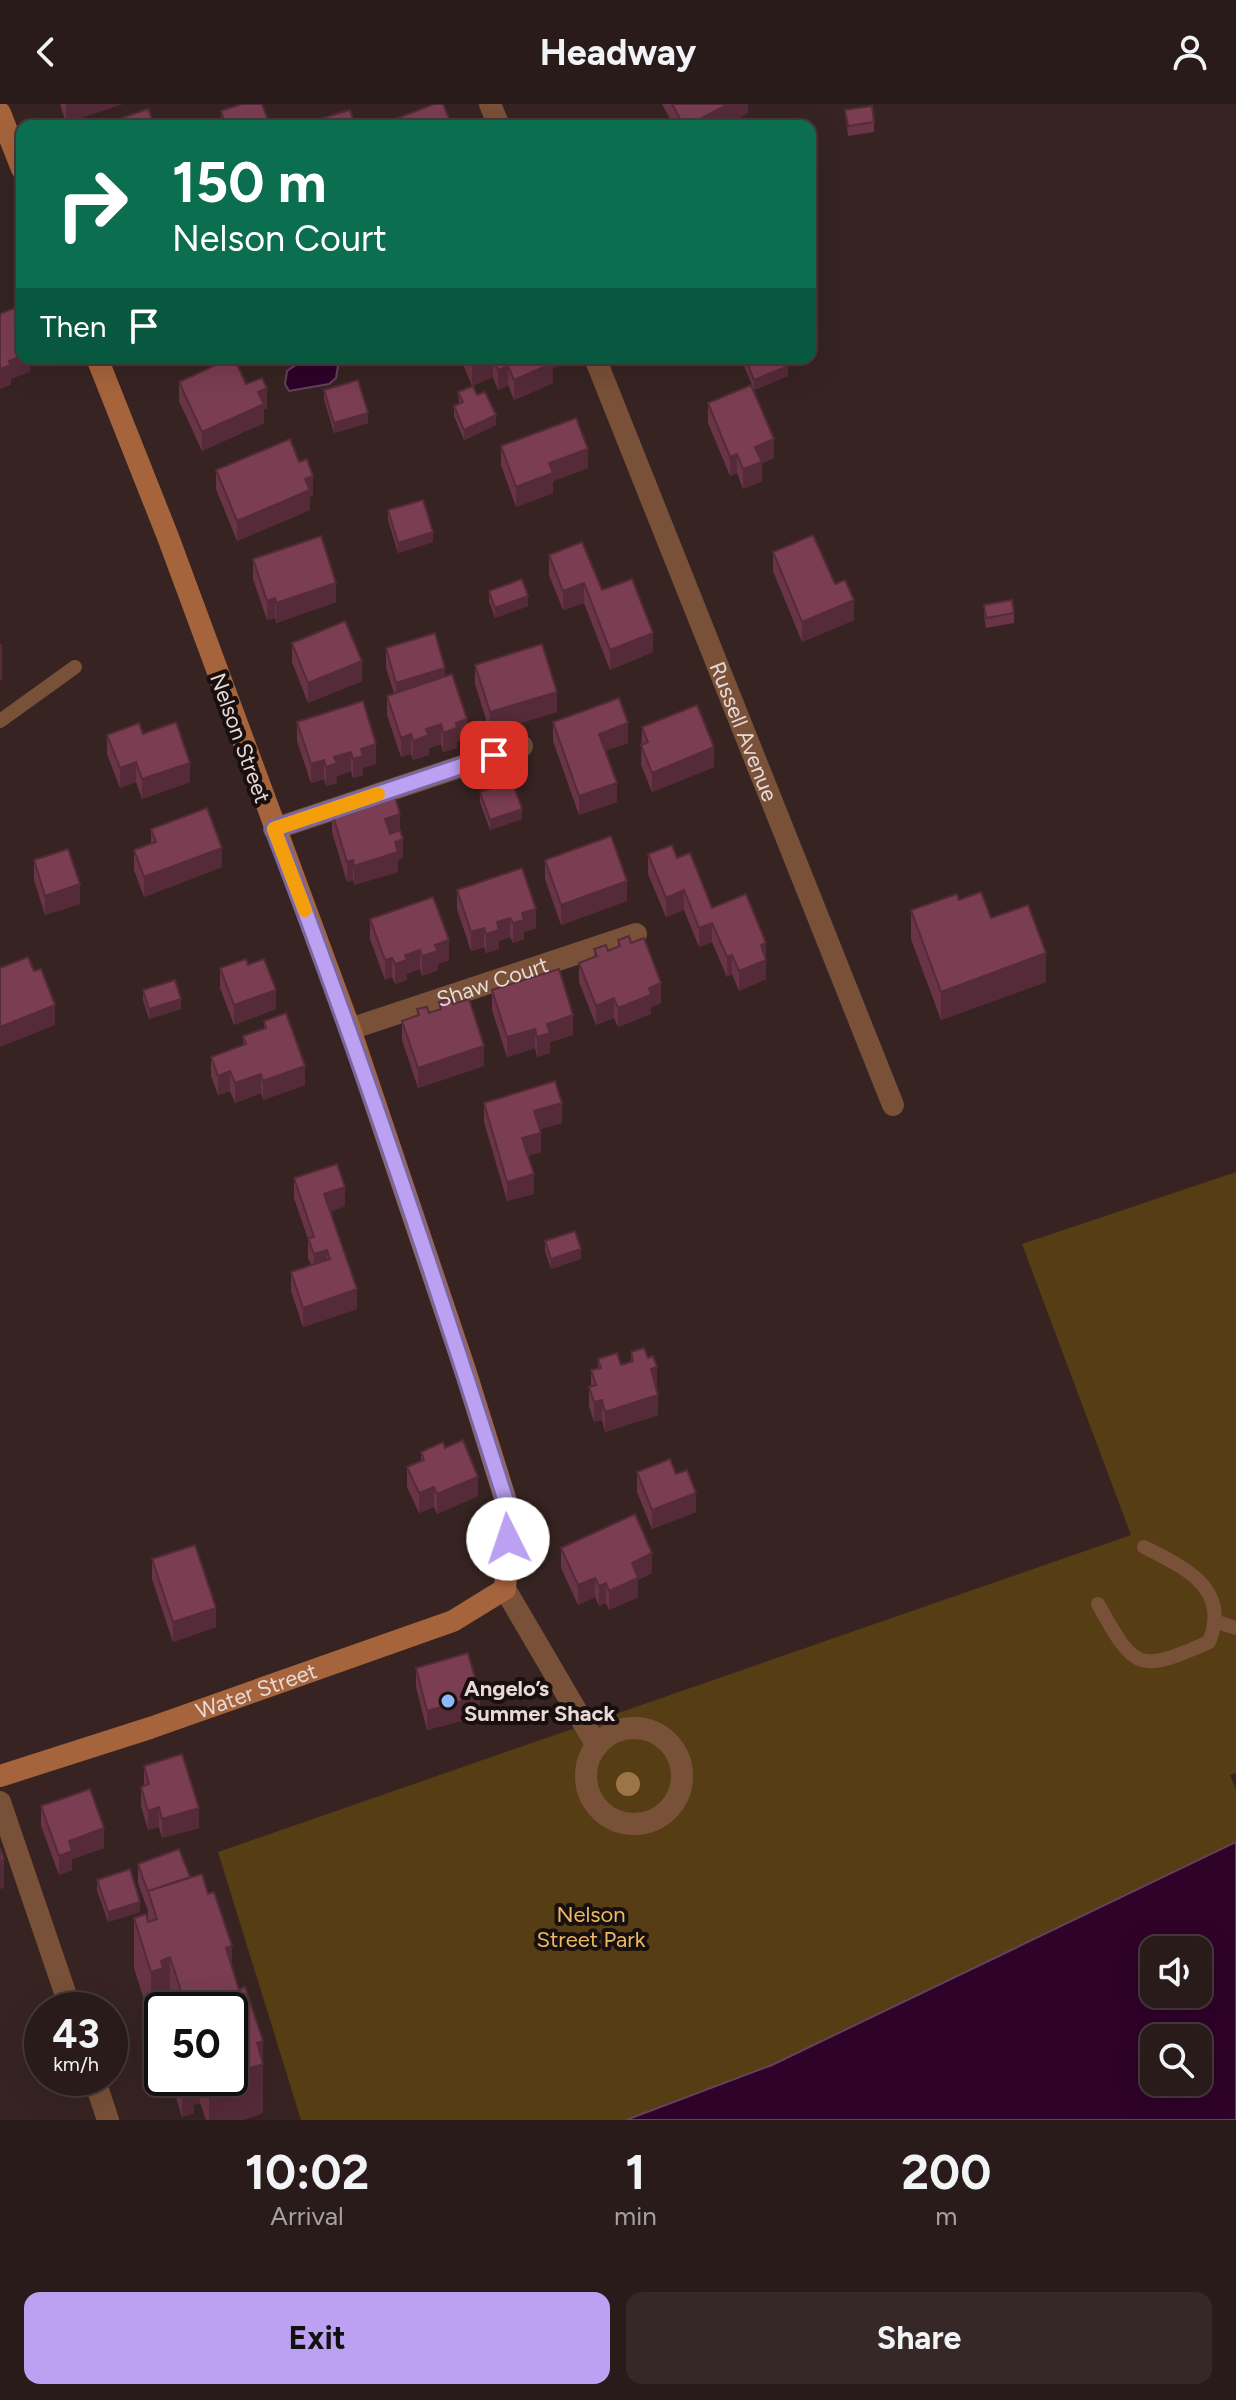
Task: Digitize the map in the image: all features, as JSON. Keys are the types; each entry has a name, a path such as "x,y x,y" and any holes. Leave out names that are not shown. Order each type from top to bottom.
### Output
{"main road":[{"path":"0,113 16,154"},
{"name":"Nelson Street","path":"99,364 168,537 350,1029 510,1514 505,1589"},
{"name":"Water Street","path":"0,1776 150,1728 439,1626 505,1589"}],"street":[{"name":"Russell Avenue","path":"597,364 893,1105"},
{"path":"274,829 522,746"},
{"name":"Shaw Court","path":"350,1029 636,934"},
{"path":"505,1589 597,1746"},
{"path":"625,1728 653,1731 675,1750 682,1773 675,1800 658,1818 632,1825 614,1821 593,1803 586,1784 590,1756 597,1746 605,1736 625,1728"},
{"path":"0,1802 65,1992"},
{"path":"100,2096 108,2120"}],"lane":[{"path":"0,721 75,667"},
{"path":"1098,1604 1123,1649 1137,1660 1162,1663 1209,1642 1217,1622 1213,1600 1191,1572 1144,1547"},
{"path":"1217,1622 1236,1628"}],"green space":[{"name":"Nelson Street Park","path":"1236,1172 1236,1773 1230,1775 1236,1789 1236,1842 772,2065 626,2120 301,2120 218,1852 1131,1535 1022,1244"}],"shaded area":[{"path":"297,364 338,366 336,378 329,384 289,391 285,384 287,371"},
{"path":"1236,1842 1236,2120 626,2120 772,2065"}],"building":[{"path":"242,104 262,104 268,120 224,120 221,111"},
{"path":"434,104 443,104 450,120 393,120"},
{"path":"672,104 728,104 698,120 681,120"},
{"path":"872,106 874,122 848,126 845,110"},
{"path":"148,109 153,120 123,120"},
{"path":"350,110 353,120 316,120"},
{"path":"14,308 16,313 16,358 9,361 11,365 0,369 0,314"},
{"path":"218,364 237,364 246,384 262,378 267,388 258,392 264,404 202,432 179,382"},
{"path":"496,364 551,364 514,380 508,366 498,370"},
{"path":"747,364 787,364 788,366 754,380"},
{"path":"358,380 368,413 334,423 324,390"},
{"path":"751,385 774,439 755,447 762,462 743,469 737,454 730,457 708,403"},
{"path":"473,386 477,395 485,392 496,415 464,430 454,406 463,402 458,392"},
{"path":"576,418 588,449 549,463 553,473 516,487 501,446"},
{"path":"290,439 299,462 307,459 313,476 305,479 310,490 237,521 216,470"},
{"path":"423,500 433,532 398,543 388,510"},
{"path":"813,535 835,584 845,580 854,600 802,622 773,552"},
{"path":"321,536 336,583 276,603 275,598 267,601 253,559"},
{"path":"582,542 602,590 632,579 653,633 610,650 584,583 563,591 549,555"},
{"path":"522,579 528,596 495,608 489,591"},
{"path":"1012,600 1014,613 986,618 984,605"},
{"path":"345,621 362,661 308,683 292,643"},
{"path":"435,633 445,668 396,683 386,648"},
{"path":"542,644 557,692 490,712 475,665"},
{"path":"452,674 467,719 456,723 457,728 443,733 441,724 426,729 429,735 413,741 411,734 401,738 387,696"},
{"path":"619,698 628,723 599,734 617,783 579,796 553,722"},
{"path":"363,701 376,744 361,749 363,756 353,759 351,752 334,757 337,763 326,767 324,760 311,764 297,722"},
{"path":"697,705 714,747 652,773 641,745 648,742 642,727"},
{"path":"176,722 190,763 142,779 136,762 120,768 107,735 139,723 143,734"},
{"path":"512,781 522,809 490,820 480,792"},
{"path":"394,793 400,814 385,819 390,834 400,830 403,839 395,842 398,852 354,866 353,860 347,862 332,813"},
{"path":"207,808 222,848 144,877 134,850 156,842 151,829"},
{"path":"611,836 627,881 561,905 545,860"},
{"path":"672,845 677,858 690,853 712,908 746,894 766,943 761,945 766,960 739,971 732,955 727,957 712,923 699,928 684,890 666,898 648,854"},
{"path":"68,849 80,884 45,896 34,860"},
{"path":"522,868 536,909 522,913 524,920 513,923 510,918 497,922 499,930 486,934 484,928 471,932 457,890"},
{"path":"981,892 991,918 1028,905 1046,953 941,992 911,910 957,894 959,900"},
{"path":"433,897 449,940 435,945 438,951 422,956 420,950 405,955 407,960 395,964 392,958 385,960 370,919"},
{"path":"629,936 631,943 644,938 661,983 649,988 651,995 618,1008 614,998 596,1006 579,963 597,956 594,949 606,945 608,951 620,946 618,940"},
{"path":"28,957 34,971 41,969 55,1005 0,1027 0,968"},
{"path":"246,959 248,965 264,959 276,990 234,1005 220,968"},
{"path":"559,969 573,1015 547,1024 550,1033 537,1037 535,1029 507,1037 492,990"},
{"path":"175,980 181,999 149,1009 143,990"},
{"path":"451,998 453,1004 469,999 484,1046 418,1068 402,1021 419,1015 417,1009 427,1007 429,1013 441,1009 439,1002"},
{"path":"286,1013 305,1066 263,1081 261,1074 235,1083 230,1071 218,1076 211,1057 246,1044 243,1036 266,1028 264,1021"},
{"path":"555,1081 562,1103 534,1111 541,1133 522,1138 534,1174 507,1182 484,1103"},
{"path":"337,1164 345,1187 324,1194 357,1289 303,1308 291,1272 330,1259 327,1250 314,1254 308,1238 314,1237 294,1178"},
{"path":"575,1231 581,1249 551,1259 545,1241"},
{"path":"644,1348 648,1358 653,1356 657,1367 651,1369 658,1395 605,1412 602,1400 594,1402 589,1387 596,1385 591,1370 601,1368 598,1359 617,1353 621,1365 633,1361 631,1352"},
{"path":"463,1440 478,1477 437,1494 434,1487 419,1493 407,1467 424,1460 421,1452 443,1442 445,1448"},
{"path":"670,1459 676,1474 687,1470 696,1493 652,1510 637,1472"},
{"path":"635,1514 652,1553 632,1563 638,1578 609,1591 606,1583 599,1586 595,1578 578,1585 561,1548"},
{"path":"195,1545 216,1608 173,1622 152,1559"},
{"path":"468,1653 480,1696 427,1711 416,1668"},
{"path":"182,1754 199,1808 162,1819 159,1807 148,1811 141,1787 149,1784 144,1766"},
{"path":"90,1789 104,1828 69,1841 72,1851 59,1856 41,1806"},
{"path":"179,1849 190,1877 148,1892 138,1864"},
{"path":"130,1869 140,1902 108,1912 97,1880"},
{"path":"202,1874 208,1894 214,1892 232,1946 226,1948 239,1990 245,1987 247,1992 181,1992 170,1957 161,1961 163,1968 151,1972 134,1918 146,1914 148,1922 157,1919 148,1891"},
{"path":"248,1996 263,2041 257,2043 263,2064 248,2069"}],"slow traffic":[{"path":"305,910 274,829 378,794"}],"place":[{"name":"Angelo’s Summer Shack","path":"448,1701"}],"route":[{"path":"494,755 274,829 350,1029 465,1370 510,1514 508,1539"}]}
